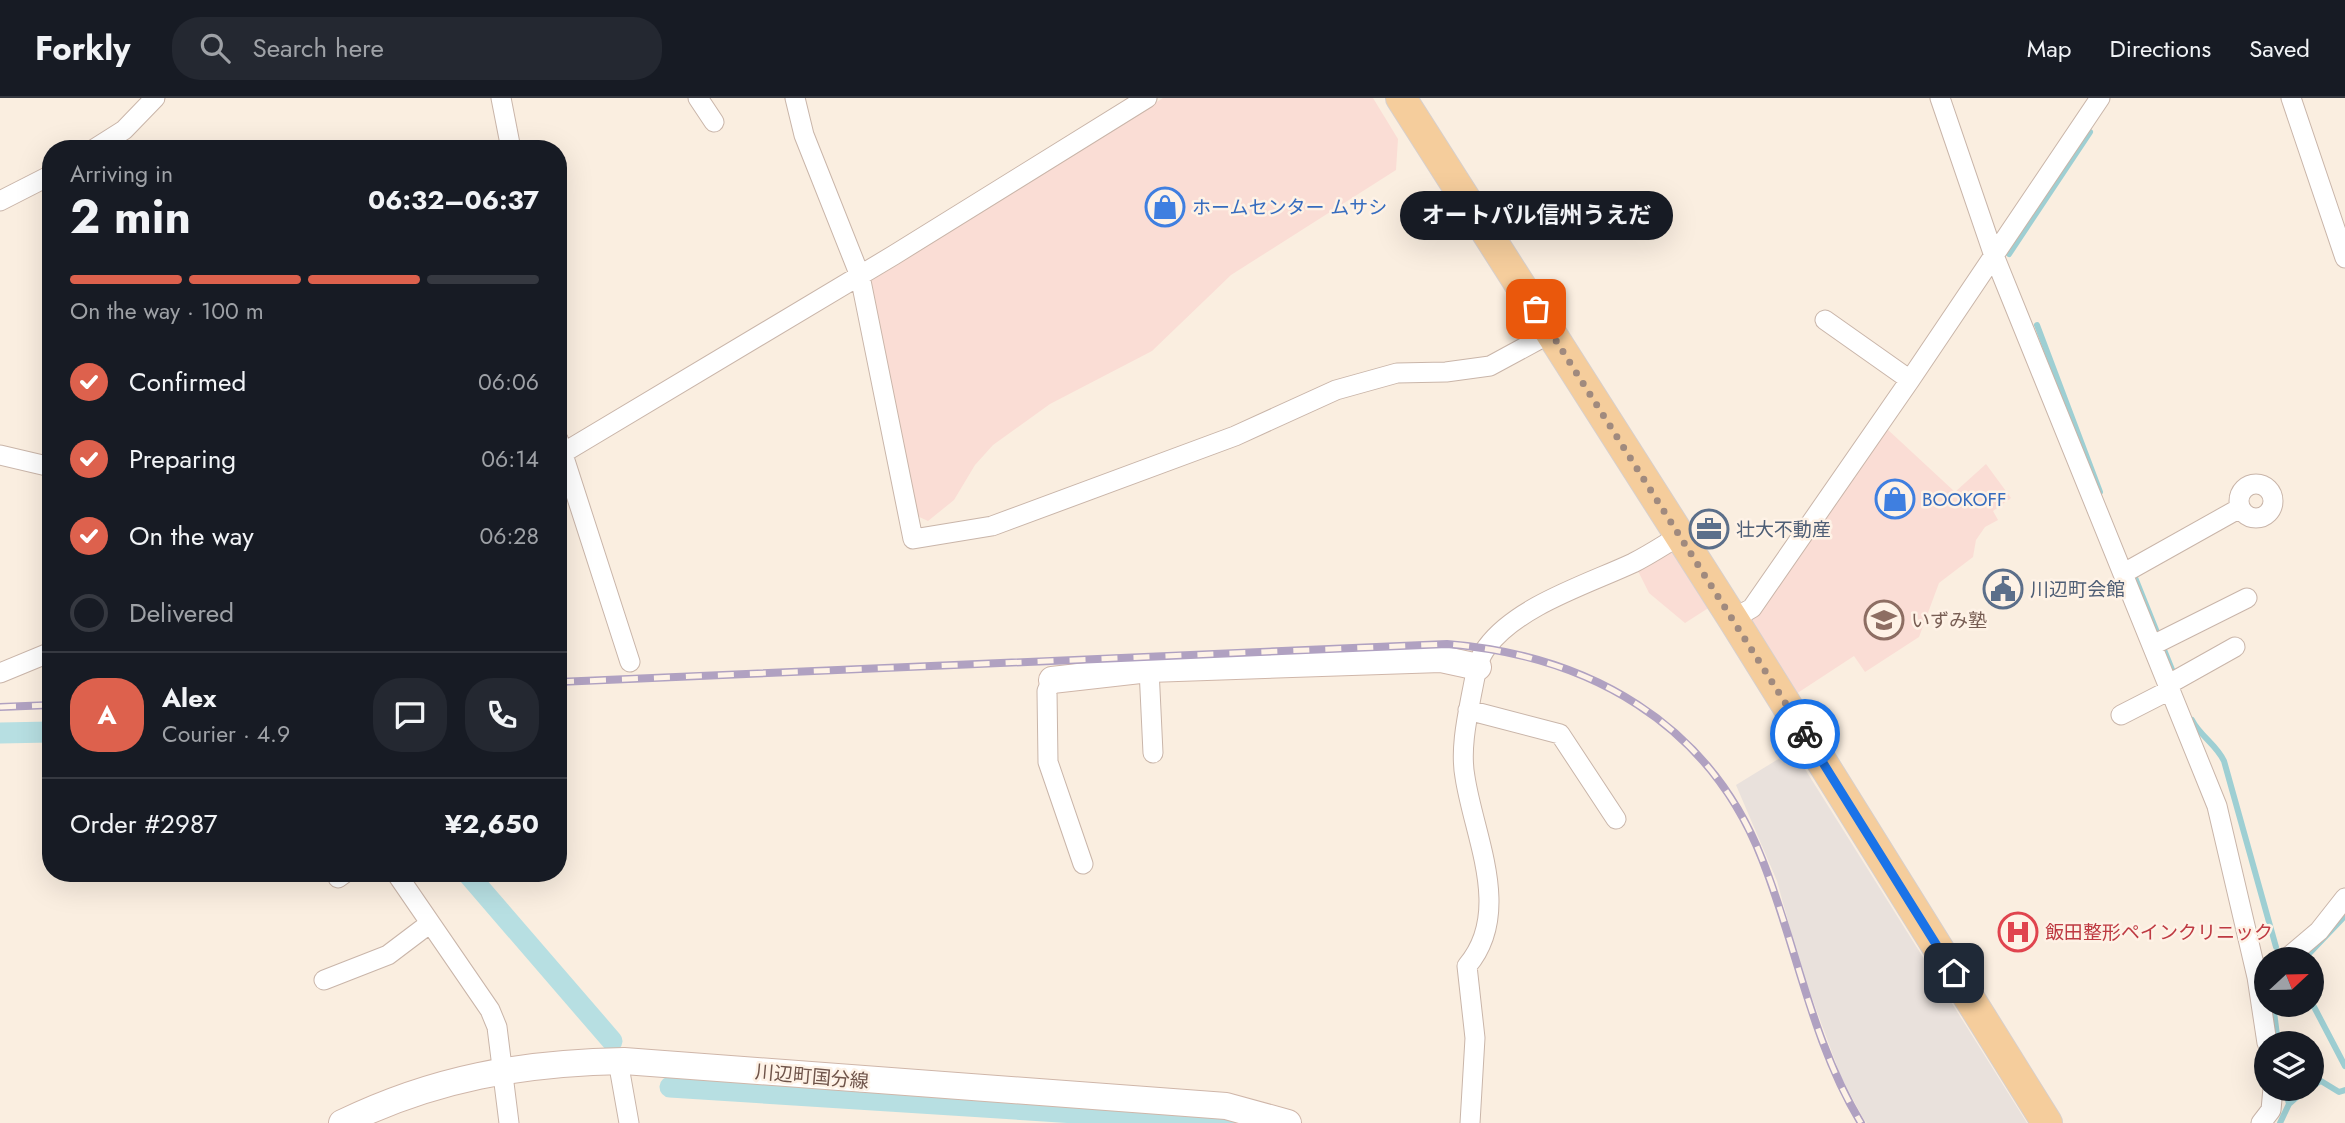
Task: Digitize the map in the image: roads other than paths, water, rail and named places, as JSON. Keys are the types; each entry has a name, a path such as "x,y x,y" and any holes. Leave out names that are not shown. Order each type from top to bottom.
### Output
{"main road":[{"path":"1401,98 1733,619 2047,1123"}],"street":[{"path":"108,140 124,130 155,98"},
{"path":"501,98 509,140"},
{"path":"698,98 714,122"},
{"path":"795,98 804,135 860,276 914,539 992,526 1235,436 1348,387 1396,373 1446,372 1490,366 1551,333"},
{"path":"567,445 860,276 1147,98"},
{"path":"1940,98 1993,253 2130,569 2153,645 2217,806 2255,947"},
{"path":"2291,98 2345,258"},
{"path":"1733,619 1752,608 1910,380 2094,101"},
{"path":"0,201 42,180"},
{"path":"1825,320 1910,380"},
{"path":"0,455 42,465"},
{"path":"567,470 630,662"},
{"path":"2130,569 2240,508"},
{"path":"1470,1123 1475,1038 1467,965 1478,952 1488,922 1486,866 1464,775 1468,710 1478,667 1486,647 1529,610 1637,561 1679,536"},
{"path":"2153,645 2247,598"},
{"path":"2121,715 2165,692 2169,684 2235,647"},
{"path":"0,673 42,656"},
{"path":"1083,864 1048,762 1046,691 1052,680 1149,669 1441,659 1478,667"},
{"path":"1149,669 1153,753"},
{"path":"1468,710 1560,733 1616,819"},
{"path":"402,882 490,1010 497,1027 509,1123"},
{"path":"2300,947 2319,931 2345,898"},
{"path":"324,980 388,955 429,924"},
{"path":"618,1061 629,1123"},
{"name":"川辺町国分線","path":"352,1121 464,1077 503,1070 618,1061 1226,1107 1288,1123"},
{"path":"2261,1123 2271,1110 2272,1101"}],"waterway":[{"path":"2009,254 2090,132"},
{"path":"2037,325 2100,492"},
{"path":"2132,570 2175,677"},
{"path":"2192,720 2224,761 2276,947"},
{"path":"0,733 42,732"},
{"path":"475,882 612,1041"},
{"path":"2315,947 2345,916"},
{"path":"2275,1017 2276,1031"},
{"path":"2319,1017 2345,1066"},
{"path":"2324,1083 2339,1092 2345,1090"},
{"path":"670,1087 1231,1123"},
{"path":"2280,1123 2288,1101"},
{"path":"2289,1104 2292,1101"}],"railway":[{"path":"567,682 1447,644 1499,651 1548,663 1595,681 1638,705 1676,734 1710,770 1739,811 1774,892 1829,1059 1861,1123"},
{"path":"0,707 42,705"}],"place":[{"name":"ホームセンター ムサシ","path":"1165,207"},
{"name":"オートパル信州うえだ","path":"1536,309"},
{"name":"BOOKOFF","path":"1895,499"},
{"name":"壮大不動産","path":"1709,529"},
{"name":"川辺町会館","path":"2003,589"},
{"name":"いずみ塾","path":"1884,620"},
{"name":"飯田整形ペインクリニック","path":"2018,932"}]}
